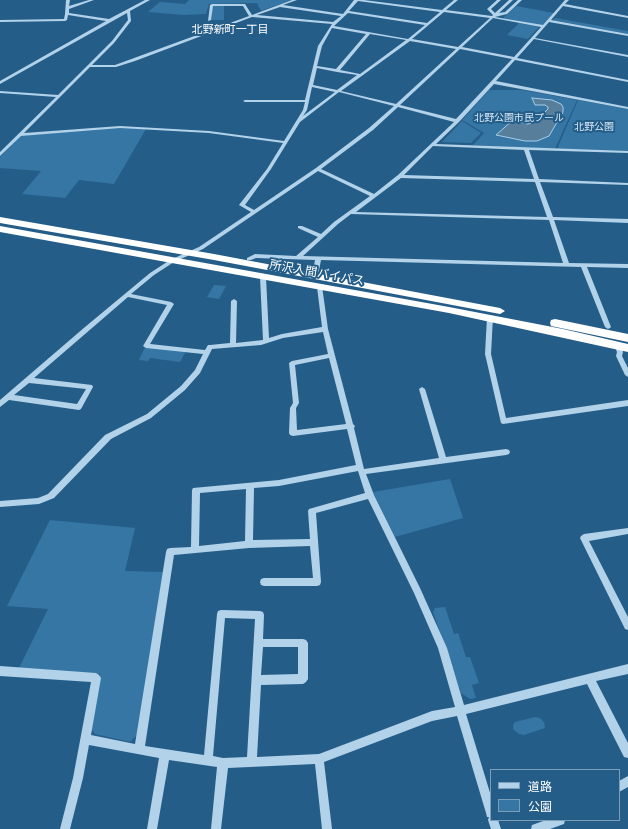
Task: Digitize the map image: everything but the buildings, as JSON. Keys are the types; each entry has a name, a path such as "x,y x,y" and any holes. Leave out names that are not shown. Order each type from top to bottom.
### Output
{"highway":[{"name":"所沢入間バイパス","path":"0,220 459,303 628,338"},
{"name":"所沢入間バイパス","path":"0,229 490,317 628,348"}],"street":[{"path":"0,21 65,20 68,14 68,0"},
{"path":"68,8 92,0"},
{"path":"0,83 148,0"},
{"path":"90,66 115,66 295,0"},
{"path":"254,212 242,205 269,169 305,110 306,101 312,86 320,46 333,25 347,12 356,0 494,16 543,26"},
{"path":"294,126 338,91 409,40 456,0"},
{"path":"494,16 489,9 499,0"},
{"path":"0,404 126,295 172,261 201,248 318,169 359,139 397,106 511,0"},
{"path":"494,16 506,13 520,0"},
{"path":"297,258 321,236 400,176 457,121 515,59 567,0"},
{"path":"209,20 212,5 244,5 251,16"},
{"path":"563,5 628,17"},
{"path":"278,6 343,15"},
{"path":"0,155 113,42 130,20 128,10"},
{"path":"347,12 428,24"},
{"path":"68,14 110,20"},
{"path":"251,16 333,25 628,81"},
{"path":"548,21 628,35"},
{"path":"338,71 369,33"},
{"path":"532,38 628,56"},
{"path":"316,67 361,75"},
{"path":"492,82 628,108"},
{"path":"312,86 338,91 457,121"},
{"path":"0,92 59,96"},
{"path":"246,101 306,101"},
{"path":"19,135 120,127 209,132 285,142"},
{"path":"432,145 628,152"},
{"path":"526,149 567,265"},
{"path":"318,169 374,196"},
{"path":"400,176 628,184"},
{"path":"352,213 628,221"},
{"path":"300,227 321,236"},
{"path":"249,258 255,256 318,259 628,266"},
{"path":"315,276 318,259"},
{"path":"583,265 608,327"},
{"path":"263,277 266,341"},
{"path":"320,287 325,329 361,469 370,495 417,591 442,648 490,810"},
{"path":"126,295 171,304 146,346 207,352"},
{"path":"234,301 234,345"},
{"path":"490,317 488,354 503,421 628,403"},
{"path":"0,504 39,501 51,496 108,437 149,416 183,388 198,371 210,347 266,341 282,336 325,329"},
{"path":"617,345 620,352 619,356 628,375"},
{"path":"332,355 292,362 296,403 294,408 293,433 351,426"},
{"path":"8,397 79,407 90,387 28,380"},
{"path":"422,389 443,460"},
{"path":"195,550 196,490 279,483 361,469 506,452"},
{"path":"249,544 250,485"},
{"path":"264,582 317,582 312,511 370,495"},
{"path":"628,531 584,538 628,626"},
{"path":"139,750 170,552 249,544 314,542"},
{"path":"208,761 221,614 260,615 252,762"},
{"path":"257,680 303,679 303,643 259,643"},
{"path":"85,739 139,750 223,763 319,759 432,716 628,669"},
{"path":"0,671 96,678 78,778 65,829"},
{"path":"590,679 628,753"},
{"path":"152,829 166,754"},
{"path":"319,759 327,829"},
{"path":"216,829 223,763"},
{"path":"536,829 557,821"}],"green space":[{"path":"189,0 291,0 261,11 257,3 209,4 206,14 184,15 148,12 160,2 185,4"},
{"path":"212,6 224,6 224,20 211,20"},
{"path":"516,6 554,13 543,26 503,18"},
{"path":"555,18 628,31 628,34 553,20"},
{"path":"519,23 539,27 528,39 507,35"},
{"name":"北野公園市民プール","path":"489,90 522,90 577,100 555,149 473,145 484,133 462,120"},
{"name":"北野公園","path":"578,100 628,109 628,152 557,149"},
{"path":"462,121 481,133 471,143 442,142"},
{"path":"120,127 146,129 114,184 79,180 65,198 22,194 41,171 0,168 0,157 20,136"},
{"path":"214,285 226,286 219,299 207,297"},
{"path":"146,345 186,351 180,362 150,358 148,361 139,360"},
{"path":"450,479 463,518 395,537 373,492"},
{"path":"50,520 135,528 125,571 163,572 137,735 130,742 95,734 91,728 100,674 20,670 19,668 48,609 7,606"},
{"path":"445,607 454,634 458,633 466,657 470,657 479,683 472,685 476,698 470,699 461,693 433,612 435,608"},
{"path":"535,717 540,718 544,722 545,728 524,735 519,734 513,729 515,722"}],"shaded area":[{"path":"532,98 552,100 561,104 563,107 563,112 549,136 537,141 525,141 496,135 513,120 527,124 534,123 548,109 545,105 535,105"}],"district":[{"name":"北野新町一丁目","path":"230,30"}]}
